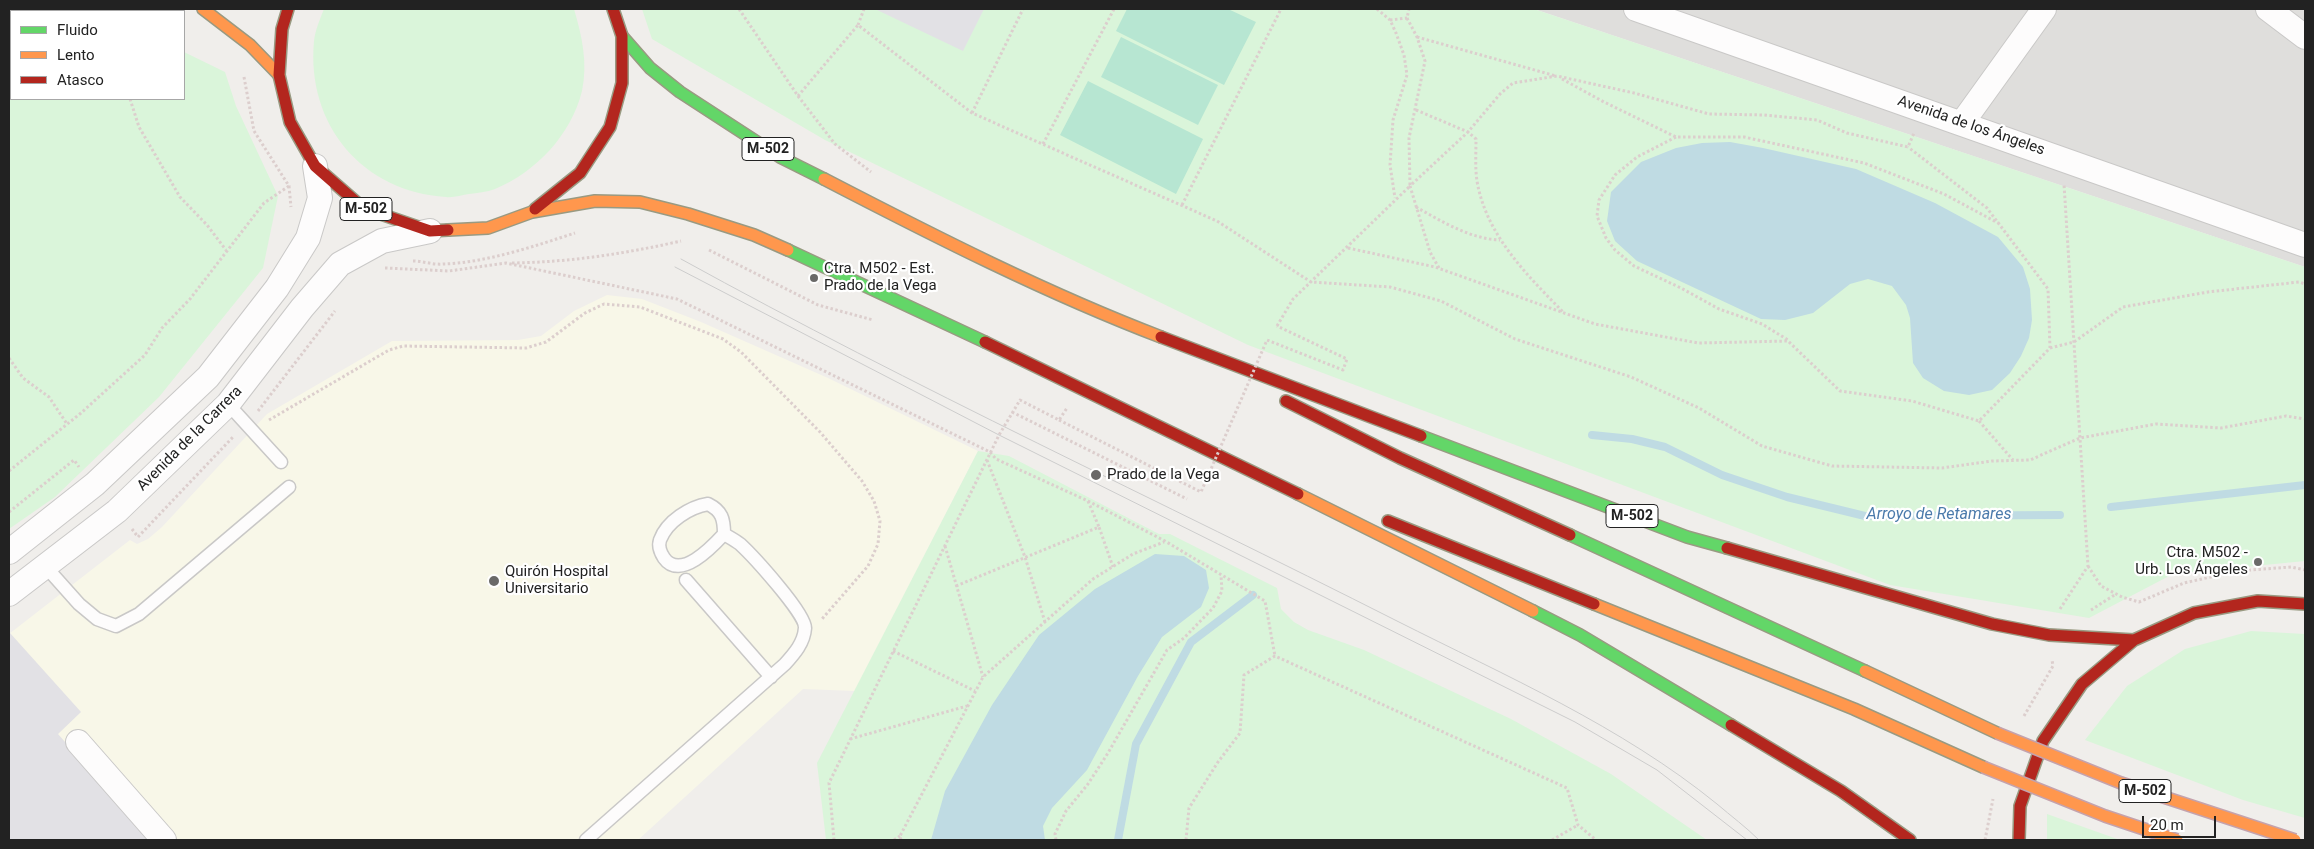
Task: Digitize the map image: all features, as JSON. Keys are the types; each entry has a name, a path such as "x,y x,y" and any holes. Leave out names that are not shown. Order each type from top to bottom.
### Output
{"main road":[{"path":"203,9 250,45 279,75"},
{"name":"M-502","path":"288,9 282,29 279,75 290,122 315,166 363,208 430,231 488,228 532,212 595,200 640,202 688,214 754,235 848,277 1192,441 1580,635 1841,791 1910,840"},
{"name":"M-502","path":"532,212 580,173 610,127 622,82 622,36 613,9"},
{"name":"M-502","path":"622,36 650,68 680,92 780,157 934,236 1146,331 1687,537 1992,624 2049,635 2134,640"},
{"name":"M-502","path":"1146,331 1251,384"},
{"name":"M-502","path":"1277,397 1400,458 1618,556 1997,734 2121,783 2295,840"},
{"name":"M-502","path":"1192,441 1338,501"},
{"name":"M-502","path":"1375,516 1854,709 1983,767 2105,816 2177,840"},
{"path":"2018,840 2020,806 2043,741 2082,684 2134,640 2194,613 2258,601 2305,604"}],"street":[{"name":"Avenida de los Ángeles","path":"1636,9 2305,245"},
{"path":"1962,123 2044,9"},
{"path":"2268,9 2305,37"},
{"path":"9,552 95,484 208,376 277,288 308,238 320,198 315,166"},
{"name":"Avenida de la Carrera","path":"9,594 117,511 228,404 302,308 340,264 382,241 430,231"},
{"path":"78,742 164,840"}],"lane":[{"path":"228,404 281,462"},
{"path":"46,567 79,604 97,619 116,626 139,614 289,487"},
{"path":"708,504 718,509 724,520 724,534 707,551 682,566 674,565 665,560 659,551 659,540 667,529 681,515 697,506 708,504"},
{"path":"586,840 771,677 791,657 802,640 806,627 794,604 739,544 724,534"},
{"path":"686,580 771,677"}],"path":[{"path":"739,9 798,96 835,144 880,177"},
{"path":"798,96 858,25 864,9"},
{"path":"972,113 1023,9"},
{"path":"1043,144 1114,9"},
{"path":"1182,205 1281,9"},
{"path":"1377,9 1390,20 1404,55 1407,75 1393,120 1390,165 1396,198"},
{"path":"1408,9 1407,18 1417,37 1425,61 1409,138 1410,186 1430,252 1439,268"},
{"path":"1390,20 1407,18"},
{"path":"858,25 972,113 1217,221 1311,282 1390,287 1441,301 1515,339 1631,378 1682,400 1699,408 1762,446 1832,466 1942,468 1992,461 2030,460 2080,438 2156,424 2221,428 2286,416 2305,419"},
{"path":"1417,37 1558,76 1634,93 1709,114 1817,120 1847,133 1908,147 1987,208 2048,289 2050,348"},
{"path":"243,73 254,131 289,186 290,212"},
{"path":"834,840 829,783 986,460 1020,400 1201,492 1267,340 1343,370 1347,359 1277,326 1293,299 1348,248 1396,198 1468,132 1500,94 1514,84 1558,76 1604,102 1676,137 1744,137 1864,163 1944,194 1999,224"},
{"path":"130,100 139,127 180,197 207,225 226,251"},
{"path":"1416,110 1468,132 1476,139 1477,181 1486,214 1500,240 1564,313"},
{"path":"1908,147 1923,110"},
{"path":"1676,137 1637,157 1616,175 1599,200 1597,216 1606,238 1615,250 1634,266 1674,284 1719,309 1762,324 1788,340 1840,390 1912,401 1979,421 2013,460"},
{"path":"2063,159 2088,566 2102,586 2116,594 2139,602 2184,582 2237,571 2291,567 2305,570"},
{"path":"9,471 68,424 145,355 162,328 190,299 264,203 289,186"},
{"path":"1415,207 1446,224 1487,239 1500,240"},
{"path":"409,261 442,264 501,254 541,245 583,230"},
{"path":"378,271 386,268 449,271 506,263 562,262 635,251 687,239 680,235"},
{"path":"705,248 818,305 881,322"},
{"path":"1348,248 1439,268 1595,324 1698,343 1788,340"},
{"path":"501,254 506,263 677,299 990,452 996,459 1088,500 1165,542 1265,601 1274,656"},
{"path":"377,265 394,263"},
{"path":"1979,421 2050,348 2074,342 2123,306 2208,292 2299,282 2305,284"},
{"path":"117,511 138,537 262,407 340,304"},
{"path":"256,433 271,417 389,350 403,346 526,348 546,342 586,313 604,304 640,307 702,330 722,338 741,352 820,432 862,482 874,502 880,521 878,544 868,566 802,640"},
{"path":"302,308 324,325"},
{"path":"1254,345 1272,352"},
{"path":"9,358 23,378 49,397 68,424"},
{"path":"1060,402 1068,406 1060,420"},
{"path":"1012,412 1187,499"},
{"path":"9,512 74,460 95,484"},
{"path":"986,460 1025,557 1045,622"},
{"path":"1088,500 1113,567"},
{"path":"956,586 1099,527"},
{"path":"894,840 901,838 983,676 1093,579 1133,554 1165,542"},
{"path":"945,546 983,676"},
{"path":"2049,635 2060,609 2088,566"},
{"path":"1056,840 1055,834 1066,811 1088,784 1108,753 1167,650 1184,638 1213,608 1222,591 1221,575"},
{"path":"2083,610 2091,610 2116,594"},
{"path":"2050,608 2068,609"},
{"path":"893,651 975,691"},
{"path":"1274,656 1566,788 1578,825 1596,840"},
{"path":"1186,840 1189,808 1218,762 1240,732 1244,675 1274,656"},
{"path":"850,739 968,706"},
{"path":"1552,840 1578,825"}],"shaded area":[{"path":"875,9 984,9 963,51"},
{"path":"1534,9 2305,9 2305,267"},
{"name":"Quirón Hospital Universitario","path":"607,295 642,299 701,322 828,378 978,451 855,691 803,689 638,840 9,840 9,634 130,540 137,544 148,539 162,527 267,414 392,341 518,340 541,336 574,311"},
{"path":"10,633 81,712 58,734 151,840 9,840"}],"green space":[{"path":"9,9 96,9 98,10 10,10 10,100 185,100 185,52 225,72 236,106 278,196 263,268 159,397 55,497 9,529"},
{"path":"324,9 574,9 582,39 584,60 584,81 577,107 560,137 538,162 510,182 495,189 449,197 416,192 389,182 366,168 346,149 330,126 320,100 314,72 314,41"},
{"path":"642,9 1534,9 2305,267 2305,561 2173,574 2089,618 1890,585 1248,345 825,140 652,39"},
{"path":"1127,9 1228,9 1256,22 1224,85 1116,31"},
{"path":"1121,37 1218,85 1198,125 1101,77"},
{"path":"1088,81 1203,139 1176,194 1060,135"},
{"path":"978,451 1009,456 1159,534 1170,534 1277,588 1281,609 1294,622 1308,630 1364,650 1511,719 1611,774 1707,840 826,840 817,763"},
{"path":"2251,631 2305,634 2305,818 2243,800 2085,740 2127,686 2185,649"},
{"path":"2047,814 2120,840 2047,840"}],"water":[{"path":"1730,142 1856,169 1935,203 1998,237 2023,267 2030,289 2032,320 2029,338 2021,356 2010,373 1992,390 1969,395 1944,391 1923,378 1913,363 1910,318 1906,305 1892,286 1868,279 1850,284 1813,313 1785,320 1761,319 1637,261 1615,241 1607,221 1611,192 1641,162 1676,148 1702,143"},
{"path":"1155,554 1184,556 1206,570 1209,588 1201,607 1162,637 1138,676 1087,770 1052,808 1043,826 1045,840 931,840 945,791 992,705 1039,635 1095,589"}],"waterway":[{"name":"Arroyo de Retamares","path":"1592,435 1632,439 1665,447 1722,475 1787,497 1865,516 2060,515"},
{"name":"Arroyo de Retamares","path":"2111,507 2305,485"},
{"name":"Arroyo de Retamares","path":"1118,840 1136,744 1191,642 1253,595"}],"tram line":[{"path":"681,259 769,307 947,398 1562,704 1642,750 1680,776 1717,804 1759,840"},
{"path":"675,267 999,435 1575,722 1657,770 1747,840"}],"traffic: fast":[{"path":"622,36 650,68 680,92 780,157 824,179"},
{"path":"788,250 985,342"},
{"path":"1421,436 1687,537 1727,548"},
{"path":"1570,535 1865,671"},
{"path":"1533,611 1580,635 1731,725"}],"traffic: slow":[{"path":"203,9 250,45 279,75"},
{"path":"824,179 1033,283 1161,337"},
{"path":"448,230 488,228 532,212 595,201 640,202 688,214 754,235 788,250"},
{"path":"1298,494 1533,611"},
{"path":"1594,604 1854,709 1983,767"},
{"path":"1865,671 1997,733"},
{"path":"1997,733 2121,783 2295,840"},
{"path":"1983,767 2105,816 2177,840"}],"traffic: jam":[{"path":"288,9 282,29 279,75 290,122 315,166 363,208 430,231 448,230"},
{"path":"535,209 580,173 610,127 622,83 622,36 613,9"},
{"path":"1161,337 1421,436"},
{"path":"985,342 1298,494"},
{"path":"1286,401 1400,458 1570,535"},
{"path":"1388,521 1594,604"},
{"path":"1727,548 1992,624 2049,635 2134,640"},
{"path":"2019,840 2020,806 2043,741 2082,684 2134,640 2194,613 2258,601 2305,604"},
{"path":"1731,725 1841,791 1910,840"}],"place":[{"name":"Ctra. M502 - Est. Prado de la Vega","path":"814,278"},
{"name":"Prado de la Vega","path":"1096,475"},
{"name":"Ctra. M502 - Urb. Los Ángeles","path":"2258,562"},
{"name":"Quirón Hospital Universitario","path":"494,581"}]}
